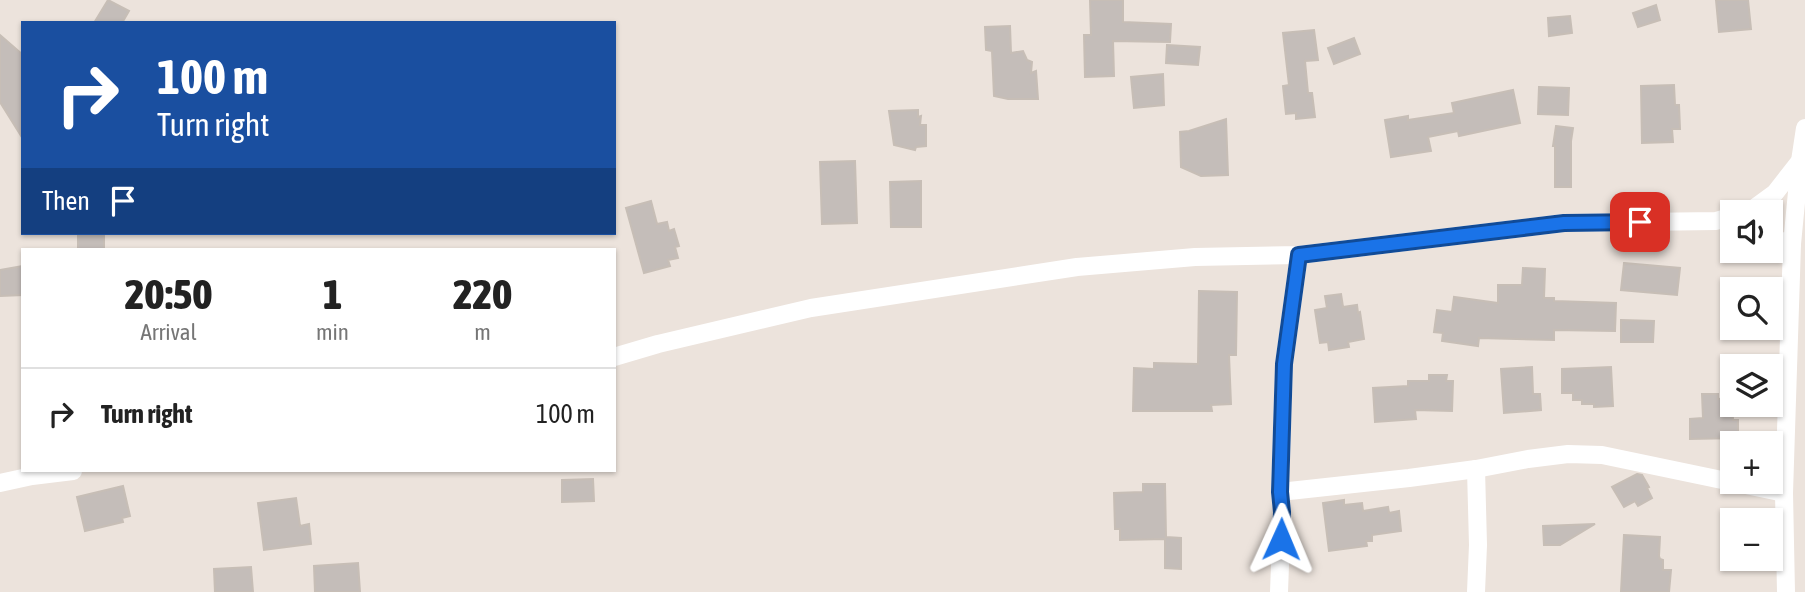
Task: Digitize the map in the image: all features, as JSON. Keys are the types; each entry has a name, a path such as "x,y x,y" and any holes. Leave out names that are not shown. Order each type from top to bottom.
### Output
{"street":[{"path":"1765,200 1775,193 1803,147"},
{"path":"1786,592 1784,493 1792,244 1803,147"},
{"path":"616,356 811,308 1077,267 1195,257 1299,255 1564,223 1720,221"},
{"path":"1783,241 1792,244"},
{"path":"1279,592 1284,364 1299,255"},
{"path":"1280,492 1397,480 1568,454 1602,455 1784,493"},
{"path":"1476,469 1476,592"},
{"path":"0,483 65,472"},
{"path":"1786,572 1805,569"}],"building":[{"path":"108,0 129,11 123,21 95,21"},
{"path":"1090,0 1123,0 1123,22 1171,24 1170,42 1113,41 1114,76 1085,77 1084,35 1091,35"},
{"path":"1716,0 1748,0 1751,29 1719,32"},
{"path":"1656,5 1660,20 1638,27 1633,13"},
{"path":"1570,16 1572,33 1549,36 1548,18"},
{"path":"1010,26 1011,53 1023,51 1027,60 1032,62 1031,73 1036,71 1038,99 994,96 992,51 986,50 985,27"},
{"path":"1314,30 1318,60 1305,61 1308,93 1312,93 1315,117 1296,119 1296,113 1286,114 1283,86 1289,85 1283,33"},
{"path":"0,35 21,53 21,136 0,102"},
{"path":"1354,38 1360,54 1334,64 1328,48"},
{"path":"1167,45 1200,47 1198,65 1166,63"},
{"path":"1163,74 1164,105 1134,108 1131,77"},
{"path":"1674,85 1675,105 1679,105 1680,129 1672,129 1673,142 1642,143 1641,86"},
{"path":"1539,87 1569,88 1568,115 1538,114"},
{"path":"1513,90 1520,123 1459,136 1458,131 1428,137 1431,151 1391,157 1385,120 1408,116 1408,120 1454,113 1452,103"},
{"path":"918,110 918,117 921,116 920,125 926,125 926,146 916,147 915,150 894,145 889,111"},
{"path":"1226,119 1228,175 1201,176 1181,167 1180,132"},
{"path":"1556,126 1573,128 1571,187 1555,187 1553,146"},
{"path":"855,161 857,223 822,224 820,162"},
{"path":"921,181 921,227 891,227 890,182"},
{"path":"651,201 657,224 667,222 669,231 674,229 679,246 675,247 678,258 668,260 670,266 644,273 626,208"},
{"path":"78,235 104,235 104,248 78,248"},
{"path":"1624,263 1680,268 1677,295 1621,290"},
{"path":"21,266 21,295 0,296 0,270"},
{"path":"1523,268 1545,269 1544,298 1554,298 1554,301 1616,303 1615,331 1554,330 1554,340 1479,338 1478,346 1442,341 1443,333 1434,332 1437,310 1452,312 1454,297 1498,303 1498,285 1522,285"},
{"path":"1199,291 1237,292 1236,355 1229,355 1231,404 1211,405 1212,411 1133,411 1134,368 1154,369 1154,363 1198,364"},
{"path":"1341,294 1343,307 1357,305 1364,339 1348,342 1349,347 1329,350 1328,342 1320,343 1315,310 1327,308 1325,296"},
{"path":"1621,320 1654,321 1653,342 1621,342"},
{"path":"1532,367 1533,394 1540,394 1541,410 1504,413 1501,369"},
{"path":"1611,367 1613,406 1594,407 1594,404 1582,404 1582,400 1573,400 1573,393 1562,393 1562,369"},
{"path":"1429,375 1447,375 1446,381 1453,381 1452,411 1415,410 1416,419 1375,422 1373,388 1408,386 1408,381 1429,381"},
{"path":"1702,394 1718,394 1720,417 1733,417 1733,420 1738,420 1738,431 1720,431 1720,438 1690,439 1690,419 1703,418"},
{"path":"1637,474 1642,475 1652,498 1638,506 1635,501 1624,507 1612,487"},
{"path":"593,479 594,501 562,502 562,480"},
{"path":"1143,484 1165,484 1166,537 1181,538 1181,569 1165,568 1165,539 1120,540 1120,529 1115,529 1114,493 1143,492"},
{"path":"123,486 130,516 122,518 123,522 85,531 77,497"},
{"path":"296,498 300,526 309,524 311,544 264,550 258,503"},
{"path":"1344,500 1344,505 1362,503 1363,511 1388,507 1389,513 1399,511 1401,531 1372,535 1372,541 1366,541 1367,546 1329,551 1323,503"},
{"path":"1595,524 1560,545 1544,545 1543,526"},
{"path":"1624,535 1660,537 1659,556 1663,560 1663,570 1671,570 1669,592 1621,592"},
{"path":"358,563 360,592 315,592 314,566"},
{"path":"251,567 253,592 215,592 214,569"}],"route":[{"path":"1281,539 1284,364 1299,255 1564,223 1640,222"}]}
